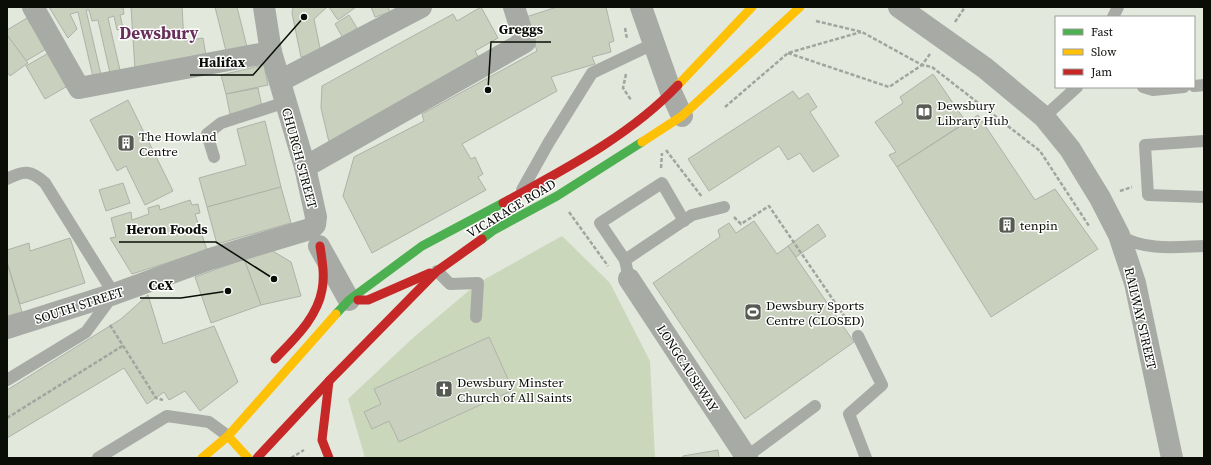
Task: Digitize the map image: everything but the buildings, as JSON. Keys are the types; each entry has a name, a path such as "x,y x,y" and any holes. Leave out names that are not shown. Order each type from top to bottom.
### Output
{"main road":[{"name":"VICARAGE ROAD","path":"202,458 228,436 349,300 422,246 521,191 580,161 641,117 671,92 752,7"},
{"name":"VICARAGE ROAD","path":"258,458 329,381 437,271 494,230 557,196 682,116 800,7"},
{"path":"265,394 268,370 314,315 320,302 323,291 324,276 315,238"},
{"path":"349,300 368,300 437,271"},
{"path":"329,381 322,440 329,458"},
{"path":"228,436 248,458"}],"street":[{"path":"33,7 79,88 271,52"},
{"name":"CHURCH STREET","path":"264,7 271,52 305,167 316,217 315,238"},
{"path":"280,82 421,7"},
{"path":"305,167 525,42 514,7"},
{"path":"641,7 671,92 682,116"},
{"name":"RAILWAY STREET","path":"899,7 985,68 1044,117 1070,149 1100,198 1119,235 1135,283 1172,458"},
{"path":"315,238 349,300"},
{"name":"SOUTH STREET","path":"7,328 114,294 210,259 315,238"},
{"name":"LONGCAUSEWAY","path":"627,269 747,457"}],"lane":[{"path":"1114,16 1118,7"},
{"path":"521,191 549,142 592,73 653,44"},
{"path":"1044,117 1076,88"},
{"path":"1146,88 1153,90 1174,88"},
{"path":"214,157 207,134 221,123 286,102"},
{"path":"1204,141 1145,144 1148,195 1204,198"},
{"path":"7,179 17,173 28,172 36,175 45,184 114,294 86,332 7,380"},
{"path":"684,221 662,183 600,223 627,269 692,215 718,209"},
{"path":"1119,235 1132,243 1156,247 1204,246"},
{"path":"437,271 450,284 478,283 476,317"},
{"path":"858,336 882,385 849,414 866,458"},
{"path":"747,457 815,406"},
{"path":"98,458 167,416 209,422 228,436"}],"path":[{"path":"813,20 862,32 922,65 932,67 1040,151 1091,230"},
{"path":"624,21 629,55 623,88 641,117"},
{"path":"722,110 788,53 862,32"},
{"path":"788,53 889,87 922,65"},
{"path":"662,183 660,174 663,146 718,209 742,224 769,206 858,336"},
{"path":"110,326 124,345 156,398"},
{"path":"7,418 124,345"},
{"path":"291,458 322,440"}],"green space":[{"path":"562,236 610,283 650,361 655,458 365,458 348,399 414,337 478,283"}],"traffic: fast":[{"path":"482,239 494,230 557,196 642,142"},
{"path":"336,314 349,300 422,246 503,203"}],"traffic: slow":[{"path":"678,85 752,7"},
{"path":"642,142 682,116 800,7"},
{"path":"202,458 228,436 336,314"},
{"path":"228,436 248,458"}],"traffic: jam":[{"path":"503,203 595,151 639,120 678,85"},
{"path":"257,458 329,381 437,271 482,239"},
{"path":"275,359 304,328 319,300 323,279 320,246"},
{"path":"358,300 368,300 430,273"},
{"path":"329,381 322,440 329,458"}],"place":[{"name":"Halifax","path":"304,17"},
{"name":"Greggs","path":"488,90"},
{"name":"Dewsbury Library Hub","path":"924,112"},
{"name":"The Howland Centre","path":"126,143"},
{"name":"tenpin","path":"1007,225"},
{"name":"Heron Foods","path":"274,279"},
{"name":"CeX","path":"228,291"},
{"name":"Dewsbury Sports Centre (CLOSED)","path":"753,312"},
{"name":"Dewsbury Minster Church of All Saints","path":"444,389"}],"district":[{"name":"Dewsbury","path":"159,33"}]}
